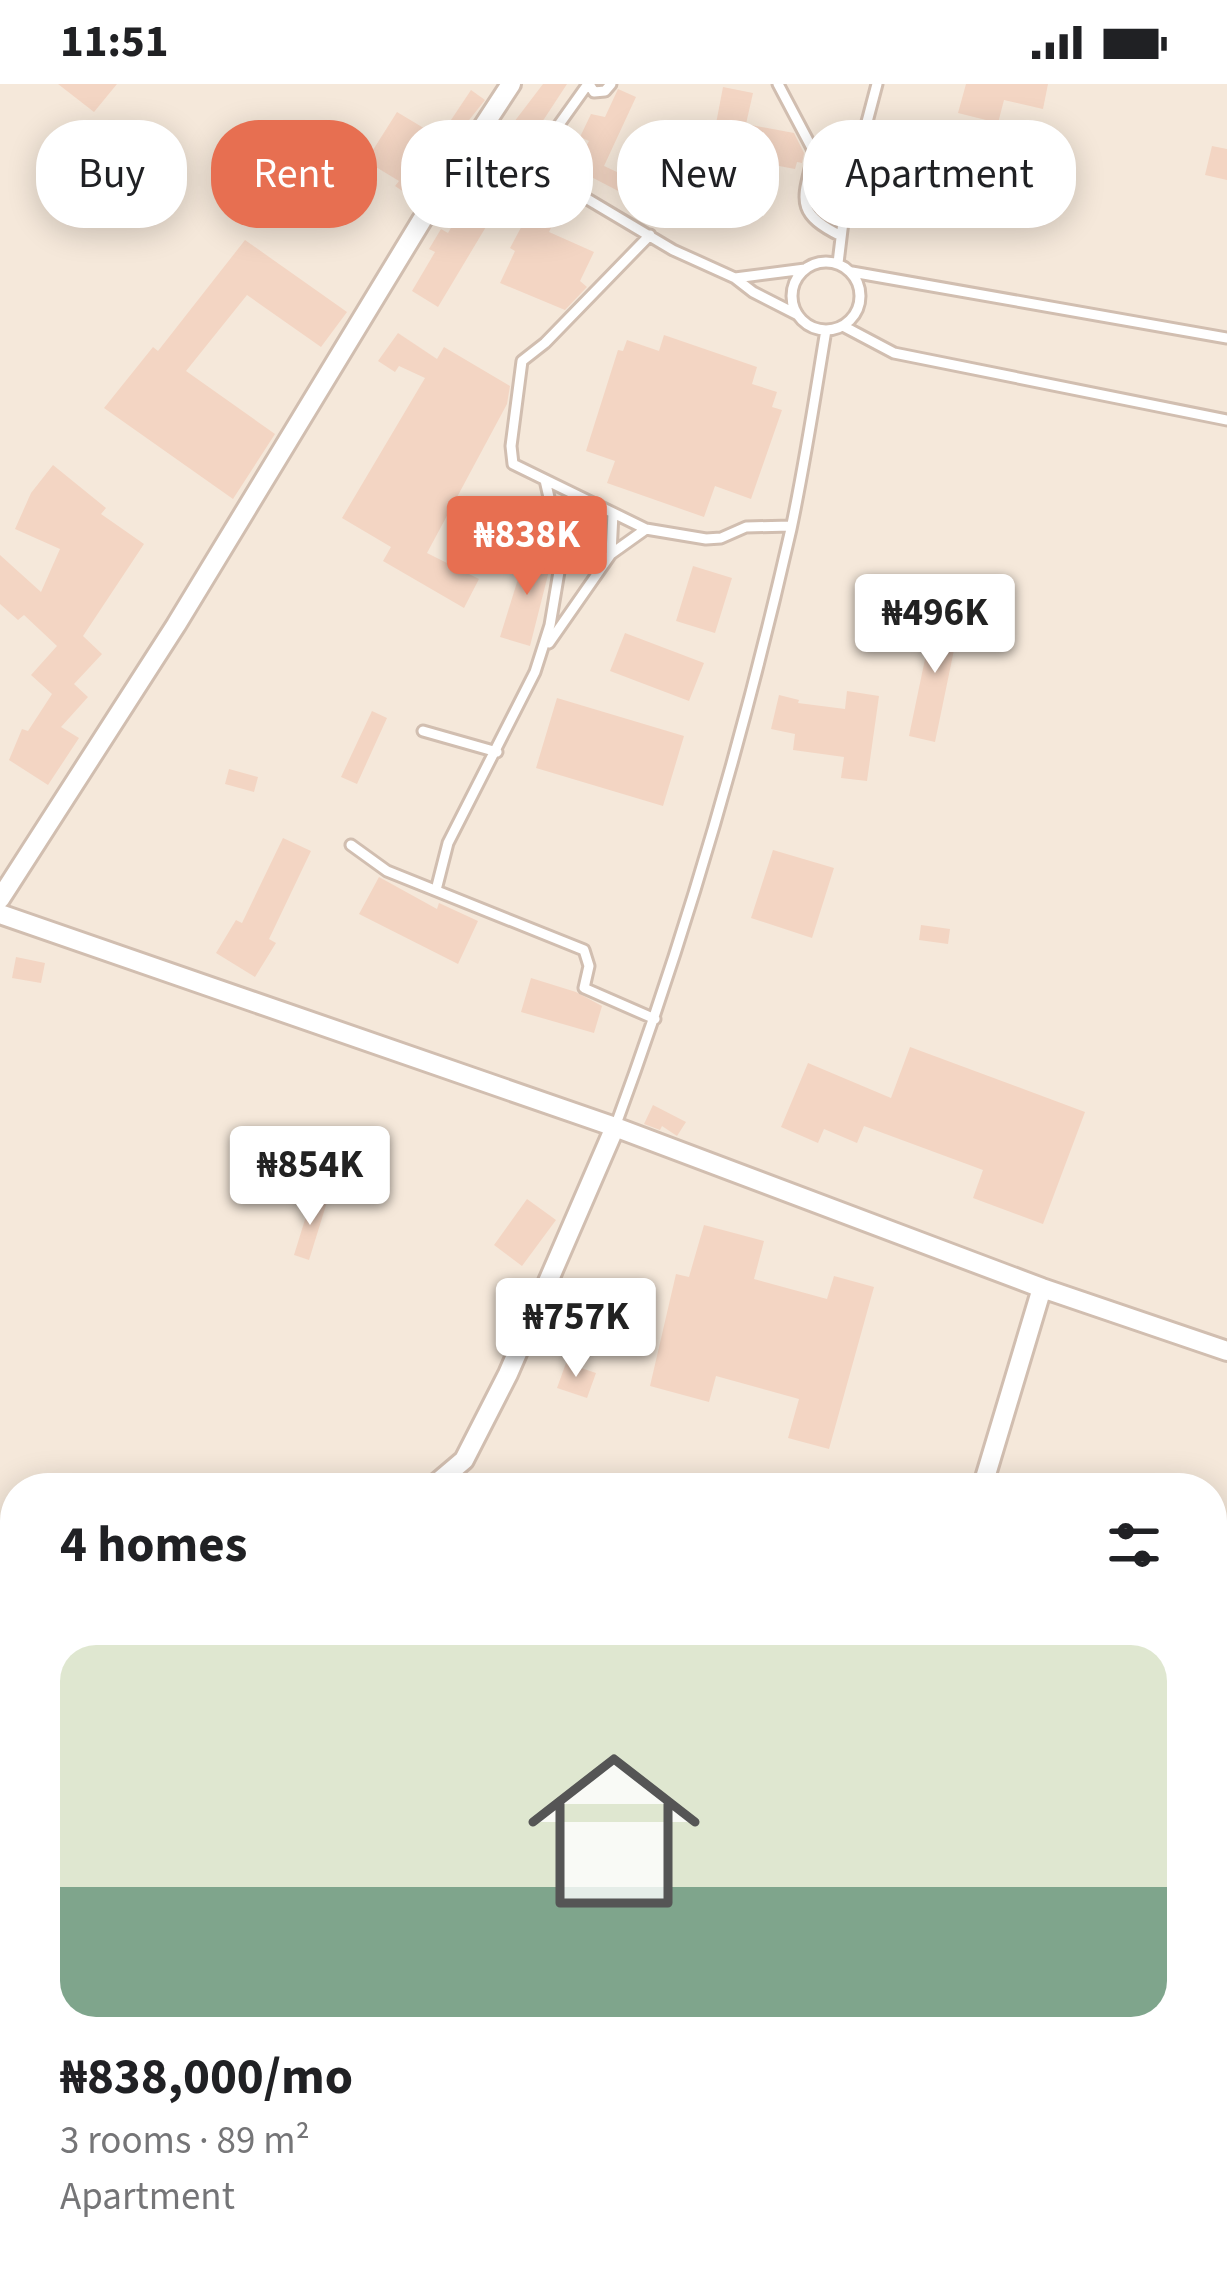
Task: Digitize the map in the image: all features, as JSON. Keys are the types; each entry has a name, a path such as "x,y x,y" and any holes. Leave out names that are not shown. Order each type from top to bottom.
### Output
{"street":[{"path":"489,120 511,84"},
{"path":"0,899 176,626 417,228"},
{"path":"0,914 615,1127 1042,1288 1227,1351"},
{"path":"449,1473 464,1460 490,1408 615,1127"},
{"path":"986,1473 1042,1288"}],"lane":[{"path":"562,120 588,84 594,92 605,92 611,84"},
{"path":"778,84 814,152 803,202 810,218 841,236"},
{"path":"838,263 845,205 877,84"},
{"path":"593,201 735,278 810,326 826,330 843,326 857,311 861,291 852,272"},
{"path":"650,235 522,361 513,464 646,529 706,539 722,538 746,527 791,526"},
{"path":"735,278 838,263 852,272 1227,338"},
{"path":"798,315 792,299 795,282 805,269"},
{"path":"843,326 894,353 1227,420"},
{"path":"615,1127 655,1018 722,800 791,526 826,330"},
{"path":"543,652 562,554 545,479"},
{"path":"611,554 613,513"},
{"path":"436,890 448,843 543,652 611,554 646,529"},
{"path":"423,731 497,752"},
{"path":"352,845 387,871 584,950 589,966 584,988 655,1018"}],"shaded area":[{"path":"0,84 1227,84 1227,1473 0,1473"}],"building":[{"path":"58,84 117,84 94,112"},
{"path":"543,84 567,84 543,120 516,120"},
{"path":"966,84 1048,84 1043,109 1004,100 999,120 958,113"},
{"path":"723,87 753,93 747,120 717,120"},
{"path":"618,89 636,97 625,120 617,120 617,138 604,166 617,172 617,190 593,178 593,120 588,120 591,114 605,117"},
{"path":"471,90 485,100 469,120 451,120"},
{"path":"397,112 410,120 401,120 401,190 395,186 399,181 377,168 377,144"},
{"path":"779,130 794,133 803,151 802,163 797,162 795,169 779,166"},
{"path":"1212,146 1227,149 1227,180 1205,175"},
{"path":"451,228 485,228 438,307 412,291 435,252 429,249 441,229 448,233"},
{"path":"521,228 551,228 549,232 594,252 580,281 587,287 565,310 500,283 515,251 510,248"},
{"path":"245,240 347,312 321,347 247,295 186,371 275,434 233,499 104,408 153,347 158,351"},
{"path":"398,333 437,359 444,347 510,386 507,404 427,553 479,579 464,608 383,561 391,547 342,518 425,378 399,366 395,372 378,361"},
{"path":"664,335 757,367 752,384 777,392 772,407 782,410 751,499 715,486 704,517 607,483 615,461 586,451 618,350 623,351 627,340 659,351"},
{"path":"53,465 106,508 101,514 144,544 83,636 102,654 74,684 88,697 61,727 79,738 48,785 9,760 22,729 28,731 52,694 31,675 57,646 24,615 18,620 0,604 0,555 41,592 60,549 15,529 31,493"},
{"path":"528,547 553,555 530,646 500,637"},
{"path":"693,566 732,578 715,633 676,621"},
{"path":"935,611 961,616 935,742 909,736"},
{"path":"625,633 704,663 689,701 610,671"},
{"path":"847,691 879,696 867,781 841,778 844,757 793,750 795,734 771,729 779,695 798,703 845,709"},
{"path":"557,698 684,736 663,806 536,768"},
{"path":"372,711 387,718 357,784 341,777"},
{"path":"229,769 258,777 254,792 225,784"},
{"path":"283,838 311,851 269,939 276,943 255,977 216,953 236,920 242,923"},
{"path":"773,850 834,868 812,938 751,918"},
{"path":"379,877 437,909 439,903 478,921 458,964 359,914"},
{"path":"921,925 950,929 948,944 919,940"},
{"path":"16,957 45,963 41,983 12,978"},
{"path":"531,978 602,1006 594,1033 521,1012"},
{"path":"910,1047 1085,1112 1043,1224 973,1198 983,1170 864,1126 857,1143 824,1129 818,1143 781,1127 808,1063 891,1098"},
{"path":"653,1105 686,1122 677,1136 662,1126 660,1130 644,1124"},
{"path":"312,1197 327,1202 309,1260 294,1255"},
{"path":"527,1199 556,1220 522,1266 494,1245"},
{"path":"704,1225 764,1241 754,1279 827,1299 834,1276 874,1287 829,1449 788,1438 799,1399 716,1376 709,1402 650,1386 676,1274 689,1277"},
{"path":"566,1363 596,1373 587,1398 557,1388"}]}
